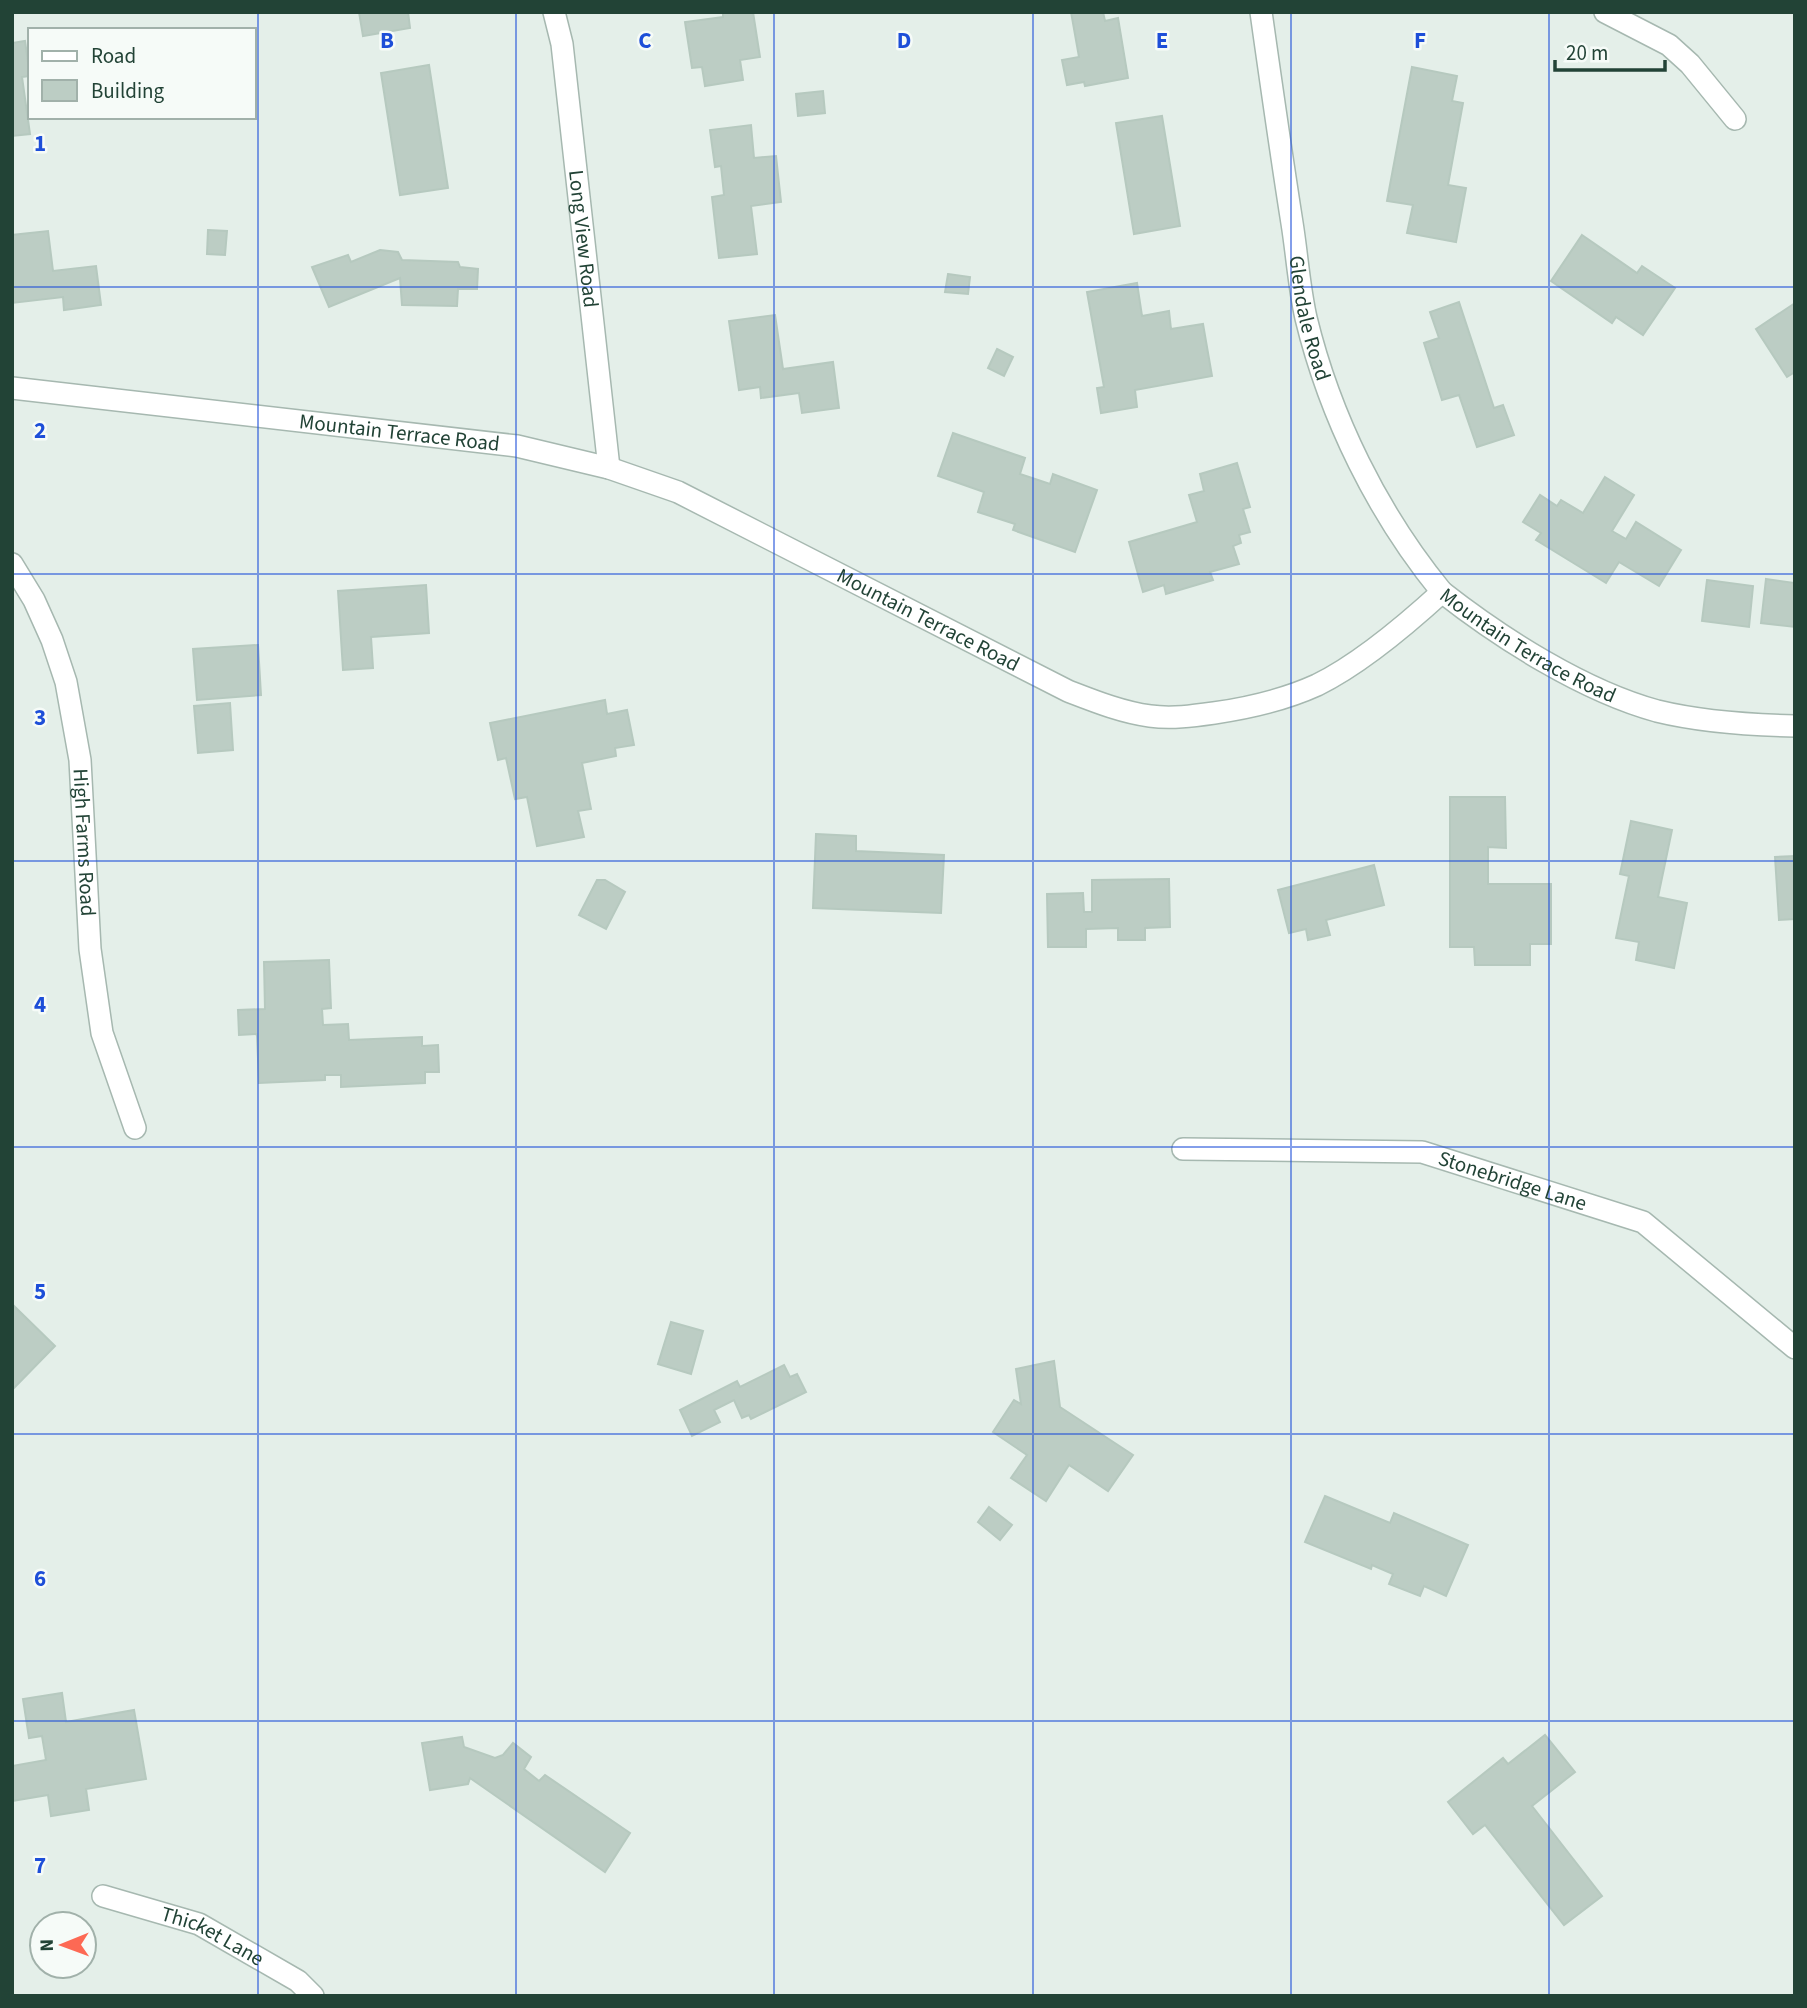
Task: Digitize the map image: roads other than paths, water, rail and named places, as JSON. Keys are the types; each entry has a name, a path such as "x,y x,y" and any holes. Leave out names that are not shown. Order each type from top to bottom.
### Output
{"street":[{"name":"Long View Road","path":"554,12 562,44 609,468"},
{"name":"Glendale Road","path":"1261,12 1306,316 1323,376 1346,434 1374,490 1414,557 1442,592"},
{"path":"1605,12 1669,45 1690,64 1735,119"},
{"name":"Mountain Terrace Road","path":"12,388 517,446 609,468 678,492 1068,691 1108,706 1152,716 1195,716 1239,710 1280,699 1318,684 1351,664 1413,619 1442,592 1473,616 1544,660 1613,696 1657,711 1704,720 1795,726"},
{"name":"High Farms Road","path":"12,564 34,600 52,640 66,682 80,760 90,949 102,1033 135,1128"},
{"name":"Stonebridge Lane","path":"1183,1149 1422,1152 1643,1222 1795,1348"},
{"name":"Thicket Lane","path":"103,1896 199,1924 298,1981 313,1996"}]}
